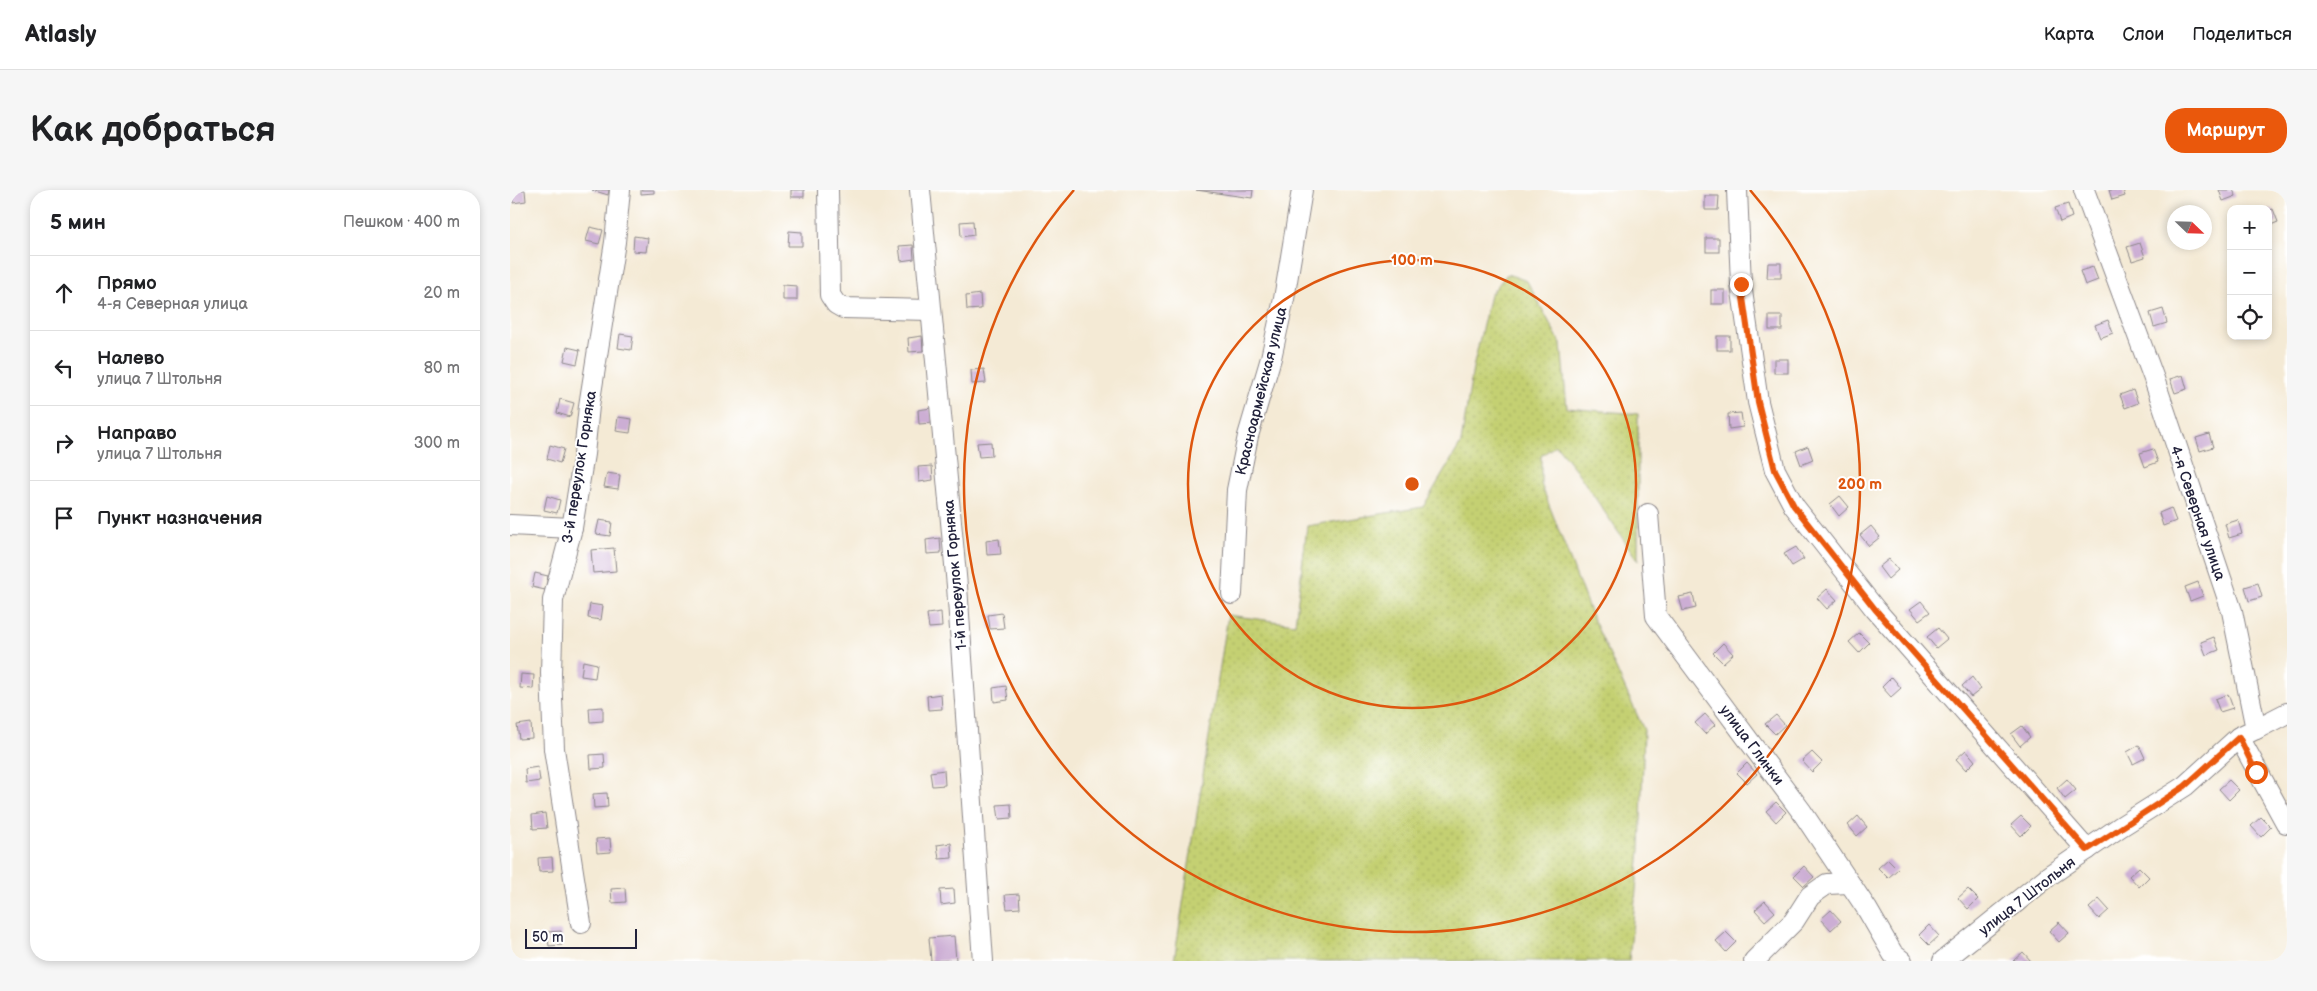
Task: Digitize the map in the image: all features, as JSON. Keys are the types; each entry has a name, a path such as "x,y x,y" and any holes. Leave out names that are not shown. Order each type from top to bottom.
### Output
{"street":[{"name":"3-й переулок Горняка","path":"581,922 554,750 551,673 553,600 572,528 615,242 620,190"},
{"path":"828,190 830,295 836,304 843,308 930,310"},
{"name":"1-й переулок Горняка","path":"920,190 957,586 983,961"},
{"name":"Красноармейская улица","path":"1232,594 1237,490 1248,436 1271,358 1284,299 1302,190"},
{"name":"улица 7 Штольня","path":"1737,190 1741,284 1758,402 1775,470 1794,506 1875,609 2087,850"},
{"name":"4-я Северная улица","path":"2084,190 2154,379 2232,611 2248,733 2286,823"},
{"name":"улица Глинки","path":"1648,514 1656,616 1802,812 1849,882 1893,954 1902,961"},
{"path":"510,525 572,528"},
{"name":"улица 7 Штольня","path":"1943,961 2050,875 2185,786 2248,733 2287,713"},
{"path":"1754,961 1794,921 1810,896 1827,884 1849,882"}],"green space":[{"path":"1507,274 1527,281 1561,344 1567,408 1638,414 1638,561 1576,470 1556,445 1541,456 1541,484 1591,614 1644,730 1640,850 1629,961 1174,961 1228,615 1295,624 1307,526 1423,507 1461,443 1473,368 1490,295"}],"building":[{"path":"512,190 525,190 526,201 513,203"},
{"path":"592,190 609,190 608,195"},
{"path":"641,190 654,190 654,193 641,194"},
{"path":"791,190 804,190 804,197 791,197"},
{"path":"1196,190 1253,190 1252,198"},
{"path":"2109,190 2123,190 2125,196 2112,200"},
{"path":"2219,190 2233,190 2236,196 2223,201"},
{"path":"1705,196 1719,196 1718,210 1705,210"},
{"path":"2068,204 2072,217 2060,222 2055,208"},
{"path":"2272,209 2278,222 2272,224"},
{"path":"973,221 974,235 961,237 960,222"},
{"path":"590,227 603,230 599,244 586,241"},
{"path":"789,231 802,232 802,246 788,246"},
{"path":"634,236 648,238 646,252 633,251"},
{"path":"1706,238 1719,238 1719,252 1706,252"},
{"path":"2140,243 2145,257 2132,261 2127,247"},
{"path":"913,245 914,259 901,261 899,246"},
{"path":"1768,263 1781,263 1781,278 1767,278"},
{"path":"2093,267 2098,280 2085,285 2080,271"},
{"path":"783,285 797,286 797,300 783,300"},
{"path":"1711,290 1725,290 1725,304 1711,304"},
{"path":"980,294 981,309 967,310 966,296"},
{"path":"2163,309 2167,323 2154,327 2150,313"},
{"path":"1769,316 1782,316 1782,330 1769,330"},
{"path":"2108,320 2113,333 2100,338 2095,325"},
{"path":"620,334 633,336 631,350 618,348"},
{"path":"922,336 923,351 909,352 908,338"},
{"path":"1717,336 1730,336 1730,350 1717,350"},
{"path":"567,347 580,350 577,364 564,361"},
{"path":"1774,359 1788,359 1788,373 1774,373"},
{"path":"984,369 986,383 972,384 971,370"},
{"path":"2183,375 2187,389 2175,393 2170,379"},
{"path":"2133,390 2138,403 2125,408 2120,395"},
{"path":"560,399 574,403 570,417 557,413"},
{"path":"931,408 933,423 919,424 918,410"},
{"path":"1741,413 1743,427 1729,429 1728,414"},
{"path":"618,417 632,419 630,433 616,431"},
{"path":"2209,434 2213,447 2200,451 2196,438"},
{"path":"991,442 992,456 979,457 977,443"},
{"path":"550,445 564,449 560,463 547,459"},
{"path":"1808,446 1813,460 1801,465 1796,451"},
{"path":"2153,449 2158,462 2145,467 2140,453"},
{"path":"932,466 933,480 919,482 918,467"},
{"path":"607,473 620,475 618,489 604,487"},
{"path":"547,496 560,500 557,513 544,510"},
{"path":"1840,496 1849,507 1839,516 1830,504"},
{"path":"2171,508 2176,521 2163,526 2159,513"},
{"path":"599,520 612,522 610,536 596,534"},
{"path":"2238,520 2242,534 2229,538 2225,524"},
{"path":"1871,526 1880,537 1869,546 1860,535"},
{"path":"940,538 941,553 927,554 926,540"},
{"path":"999,539 1001,554 987,555 986,541"},
{"path":"1796,547 1804,559 1792,566 1784,554"},
{"path":"614,548 616,571 593,573 591,550"},
{"path":"1889,559 1898,570 1888,579 1879,567"},
{"path":"535,573 548,576 545,590 532,587"},
{"path":"2198,582 2203,596 2190,601 2185,587"},
{"path":"2258,583 2262,597 2249,601 2245,587"},
{"path":"1827,589 1837,600 1827,609 1817,598"},
{"path":"1693,594 1696,608 1683,611 1679,597"},
{"path":"1921,601 1930,612 1919,620 1910,609"},
{"path":"590,604 603,606 601,620 588,618"},
{"path":"941,612 942,627 929,628 927,614"},
{"path":"1002,613 1004,628 990,629 988,615"},
{"path":"1938,628 1947,639 1936,648 1927,637"},
{"path":"1859,633 1869,643 1859,653 1849,642"},
{"path":"2214,637 2219,650 2206,655 2201,642"},
{"path":"1723,643 1733,654 1723,663 1713,653"},
{"path":"583,661 597,664 595,678 581,676"},
{"path":"521,674 534,675 533,689 520,688"},
{"path":"1892,677 1901,688 1891,697 1882,687"},
{"path":"1972,677 1981,689 1971,697 1962,686"},
{"path":"1006,686 1008,700 994,702 993,688"},
{"path":"941,694 942,709 928,710 927,696"},
{"path":"2228,694 2233,708 2220,712 2215,699"},
{"path":"603,707 603,721 590,722 589,708"},
{"path":"1705,714 1715,725 1705,734 1695,723"},
{"path":"1776,715 1785,725 1775,734 1765,724"},
{"path":"531,723 532,738 519,739 517,725"},
{"path":"2022,726 2030,737 2020,746 2011,734"},
{"path":"2139,745 2145,758 2133,764 2127,752"},
{"path":"1966,750 1975,761 1966,770 1956,759"},
{"path":"1812,752 1822,762 1812,772 1802,761"},
{"path":"604,754 605,768 591,769 590,755"},
{"path":"1747,763 1757,774 1747,783 1737,773"},
{"path":"538,767 540,781 526,783 525,769"},
{"path":"944,770 945,785 932,786 930,772"},
{"path":"2067,779 2076,790 2065,799 2057,788"},
{"path":"2229,780 2239,790 2229,800 2219,789"},
{"path":"607,793 608,807 594,808 593,794"},
{"path":"1776,802 1786,812 1776,822 1766,811"},
{"path":"1011,804 1012,818 999,819 997,805"},
{"path":"545,813 547,828 533,829 532,815"},
{"path":"1858,816 1867,827 1857,836 1848,825"},
{"path":"2021,816 2031,826 2021,836 2011,825"},
{"path":"2261,817 2271,827 2261,837 2251,826"},
{"path":"610,838 611,852 597,853 596,839"},
{"path":"951,843 952,858 939,859 937,845"},
{"path":"552,857 553,871 539,872 538,858"},
{"path":"1888,859 1898,869 1888,878 1878,868"},
{"path":"1804,866 1814,877 1804,886 1794,876"},
{"path":"2139,867 2149,877 2139,887 2129,876"},
{"path":"625,888 626,902 612,903 611,889"},
{"path":"954,889 955,903 941,905 940,890"},
{"path":"1968,889 1978,899 1968,909 1958,898"},
{"path":"1019,894 1020,908 1007,909 1005,895"},
{"path":"2099,899 2109,910 2099,919 2089,908"},
{"path":"1765,901 1775,912 1765,921 1755,910"},
{"path":"1831,910 1841,921 1831,930 1821,919"},
{"path":"2059,922 2069,933 2059,942 2049,931"},
{"path":"1929,925 1939,936 1929,945 1919,935"},
{"path":"561,931 562,945 549,946 547,932"},
{"path":"1726,932 1736,942 1726,952 1716,941"},
{"path":"954,936 956,960 931,961 929,938"},
{"path":"2023,952 2031,961 2013,961"}],"route":[{"path":"1741,284 1758,402 1775,470 1794,506 1875,609 2087,850 2185,786 2239,737 2256,772"}]}
